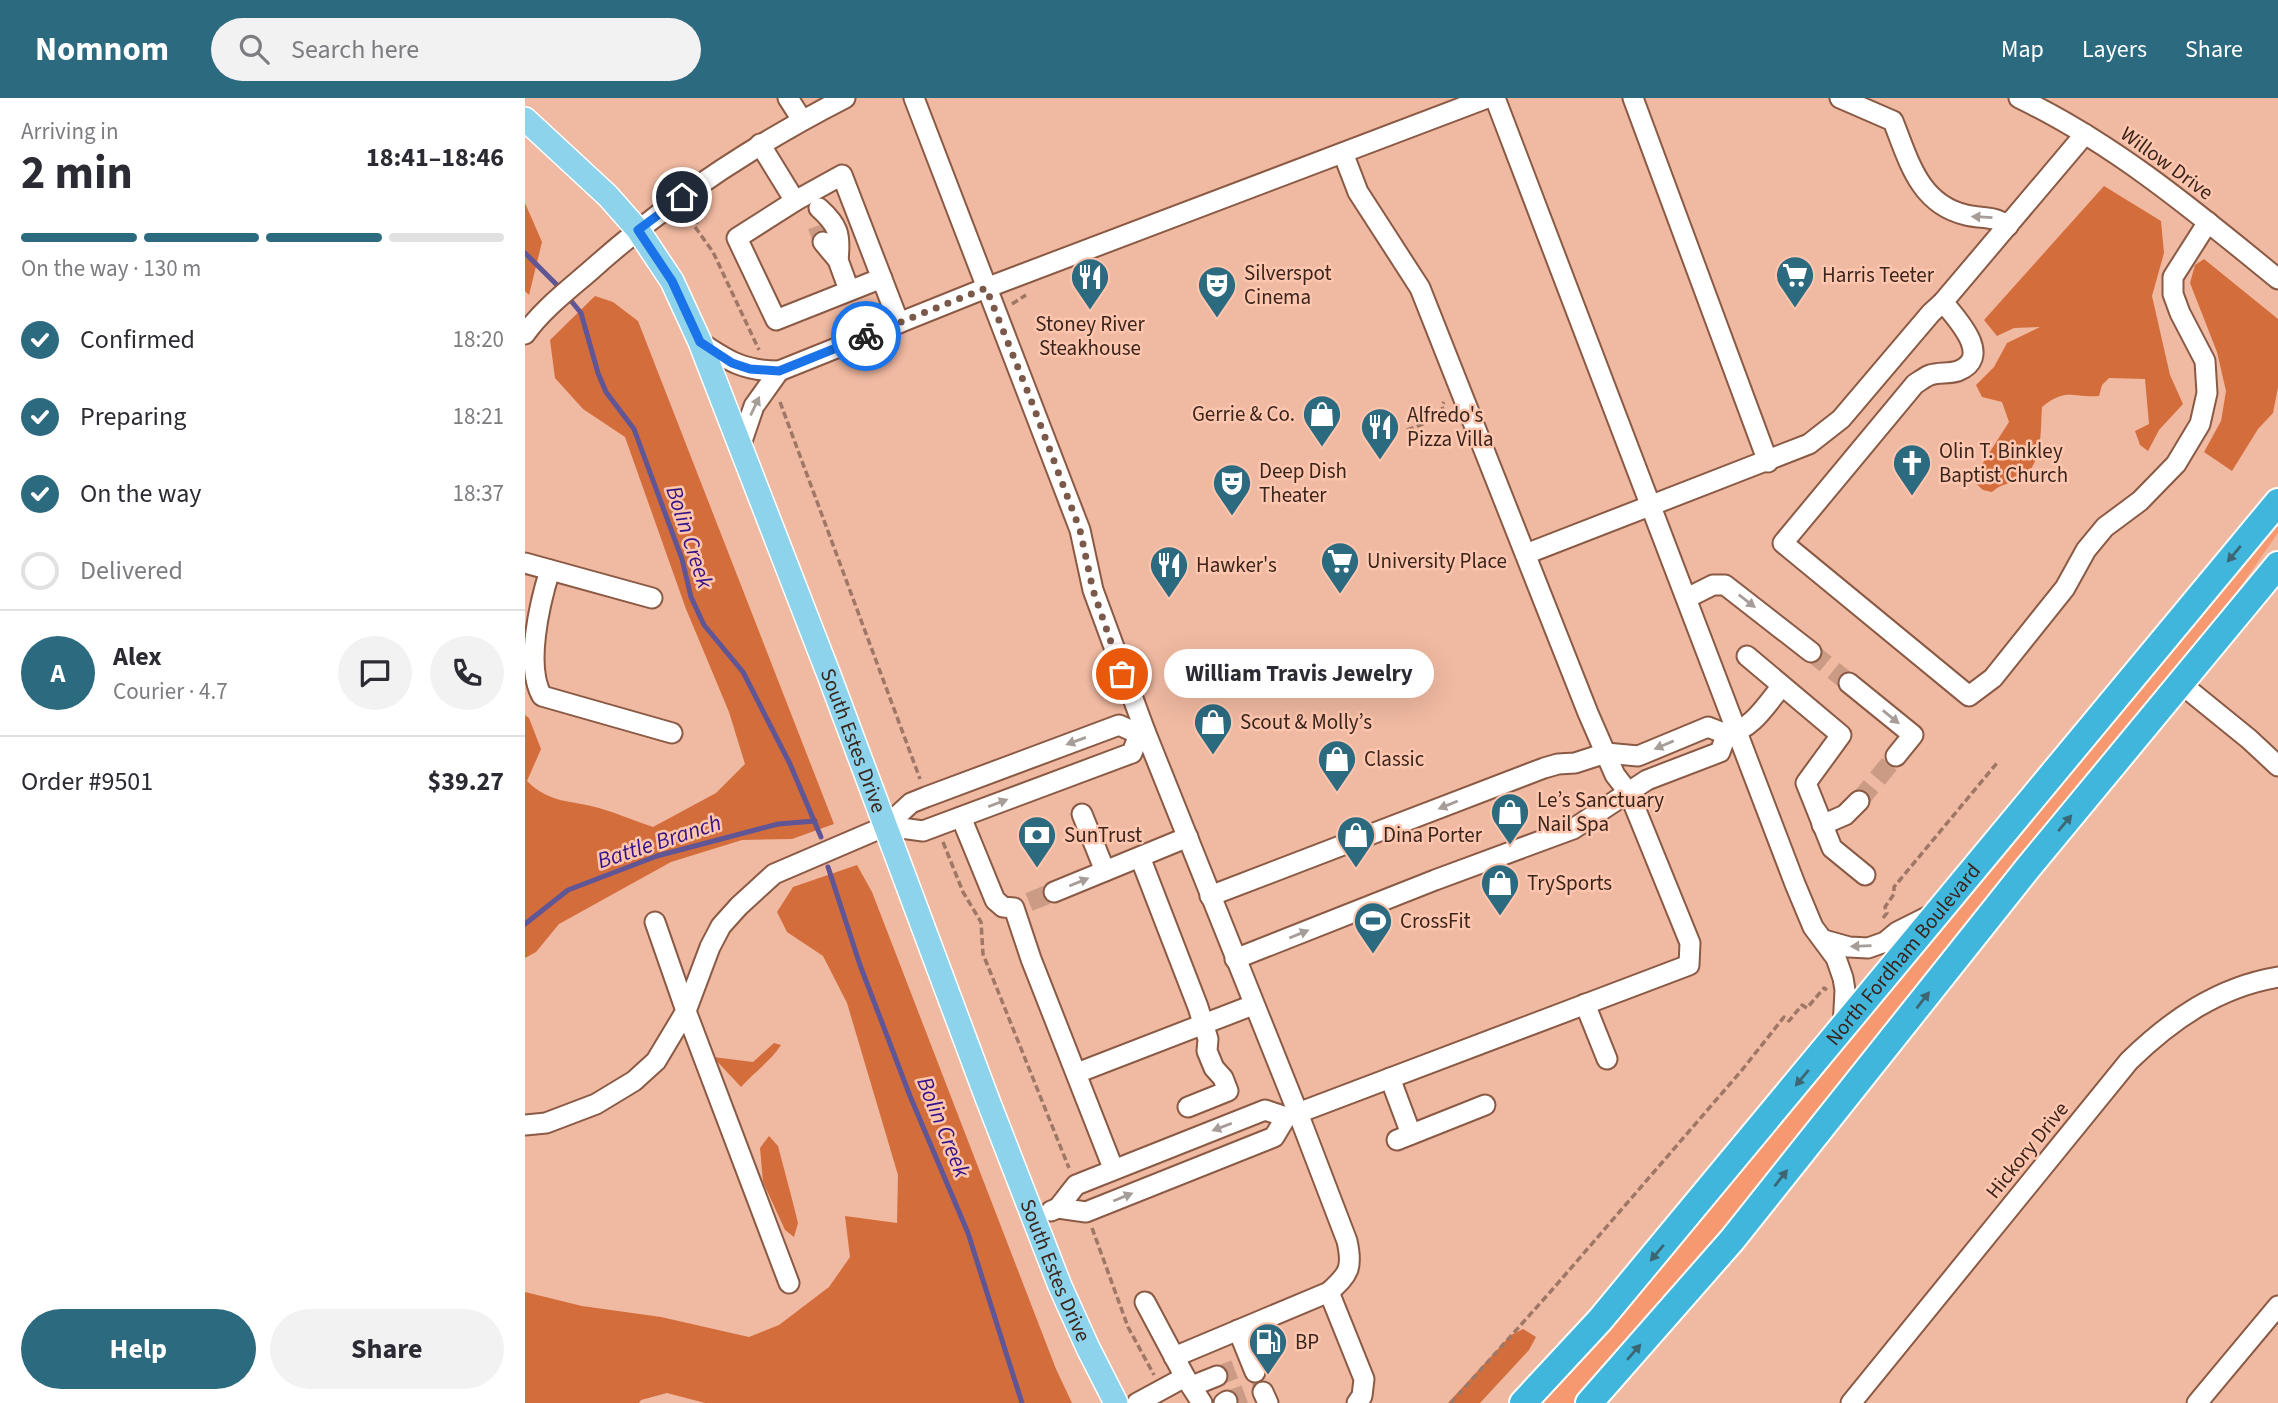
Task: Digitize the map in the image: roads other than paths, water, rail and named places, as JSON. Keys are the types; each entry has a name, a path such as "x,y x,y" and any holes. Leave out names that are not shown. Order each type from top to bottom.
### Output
{"highway":[{"name":"North Fordham Boulevard","path":"1523,1403 1600,1321 2278,502"},
{"name":"North Fordham Boulevard","path":"1589,1403 1732,1240 2027,869 2278,565"}],"main road":[{"name":"South Estes Drive","path":"525,119 608,196 638,230 672,281 700,342 1060,1286 1087,1348 1116,1403"}],"street":[{"path":"788,98 802,120"},
{"path":"525,334 547,308 638,230 759,145 845,98"},
{"path":"914,98 1080,530 1093,590 1142,733 1188,837 1292,1115 1347,1241 1351,1259 1347,1275 1329,1292 1174,1357"},
{"path":"700,342 732,363 773,374 986,288 1487,98"},
{"path":"1495,98 1687,598 1732,732 1805,911 1813,927 1836,958 1845,990 1843,1030"},
{"path":"1840,98 1893,121 1925,192 1955,212 1996,218 2007,226"},
{"name":"Willow Drive","path":"2019,98 2085,134 2147,176 2278,279"},
{"path":"1635,99 1768,462"},
{"path":"1525,554 1768,462 1809,444 1831,428 1931,313 1943,303 2085,134"},
{"path":"759,145 813,214 838,260 849,290"},
{"path":"1033,1217 1058,1208 1086,1212 1274,1137 1292,1115 1689,965 1691,943 1629,793 1615,775 1420,288 1358,192 1343,152"},
{"path":"813,214 842,175 899,323"},
{"path":"838,260 840,240 833,220 813,214 737,238 776,320 882,278"},
{"path":"1943,303 1972,340 1970,361 1956,372 1930,375 1915,384 1783,543 1969,696 1993,678 2064,588 2086,550 2105,527 2140,501 2176,464 2200,424 2207,393 2205,361 2173,294 2173,277 2208,222"},
{"path":"740,447 754,406 773,374"},
{"path":"525,564 652,598"},
{"path":"550,570 528,639 527,676 533,688 542,696 673,733"},
{"path":"1687,598 1713,586 1724,585 1811,652"},
{"path":"1747,656 1841,735 1806,783 1832,848 1865,875"},
{"path":"1849,683 1913,735 1896,756"},
{"path":"2180,684 2278,766"},
{"path":"1235,959 1573,829 1647,779 1720,752 1732,732 1750,723 1782,686"},
{"path":"525,1125 546,1124 596,1104 634,1082 656,1061 686,1011 710,947 721,926 774,874 886,827 911,803 926,797 1119,725 1142,733"},
{"path":"1210,896 1543,768 1575,763 1606,753 1638,756 1708,727 1732,732"},
{"path":"886,827 923,831 937,826 1132,753 1142,733"},
{"path":"1822,825 1845,815 1859,801"},
{"path":"1082,814 1105,871"},
{"path":"961,817 995,900 1003,907 1022,905 1031,959 1114,1168"},
{"path":"1054,892 1188,837"},
{"path":"1140,857 1206,1031 1207,1051 1228,1091 1188,1107"},
{"path":"1824,940 1849,947 1868,948 1885,942 1897,932 1939,911"},
{"path":"655,922 789,1283"},
{"name":"Hickory Drive","path":"1851,1403 2138,1052 2158,1033 2208,999 2257,981 2278,977"},
{"path":"1585,1004 1607,1059"},
{"path":"1077,1073 1206,1031 1253,1005"},
{"path":"1390,1078 1404,1137 1485,1105"},
{"path":"1058,1208 1076,1185 1114,1168 1265,1110 1292,1115"},
{"path":"1329,1292 1364,1379 1362,1396 1357,1403"},
{"path":"1145,1302 1193,1389"},
{"path":"2197,1403 2278,1306"},
{"path":"1238,1330 1249,1367"},
{"path":"1137,1403 1162,1390 1193,1389 1217,1376"}],"waterway":[{"name":"Bolin Creek","path":"525,253 562,290"},
{"name":"Bolin Creek","path":"568,297 581,313 606,392 634,429 682,559 691,597 704,625 743,672 790,764 821,837"},
{"name":"Battle Branch","path":"525,924 568,890 657,856 778,824 815,821"},
{"name":"Bolin Creek","path":"828,867 860,965 910,1096 968,1233 1022,1403"}],"tunnel":[{"path":"817,226 823,242"},
{"path":"1811,652 1849,683"},
{"path":"1859,801 1896,756"},
{"path":"1029,902 1054,892"},
{"path":"1217,1376 1241,1367"},
{"path":"1227,1401 1262,1388"}],"place":[{"name":"Harris Teeter","path":"1795,309"},
{"name":"Stoney River Steakhouse","path":"1090,311"},
{"name":"Silverspot Cinema","path":"1217,319"},
{"name":"Gerrie & Co.","path":"1322,448"},
{"name":"Alfredo's Pizza Villa","path":"1380,461"},
{"name":"Olin T. Binkley Baptist Church","path":"1912,497"},
{"name":"Deep Dish Theater","path":"1232,517"},
{"name":"University Place","path":"1340,595"},
{"name":"Hawker's","path":"1169,599"},
{"name":"William Travis Jewelry","path":"1122,674"},
{"name":"Scout & Molly’s","path":"1213,756"},
{"name":"Classic","path":"1337,793"},
{"name":"Le’s Sanctuary Nail Spa","path":"1510,846"},
{"name":"SunTrust","path":"1037,869"},
{"name":"Dina Porter","path":"1356,869"},
{"name":"TrySports","path":"1500,917"},
{"name":"CrossFit","path":"1373,955"},
{"name":"BP","path":"1268,1376"}]}
